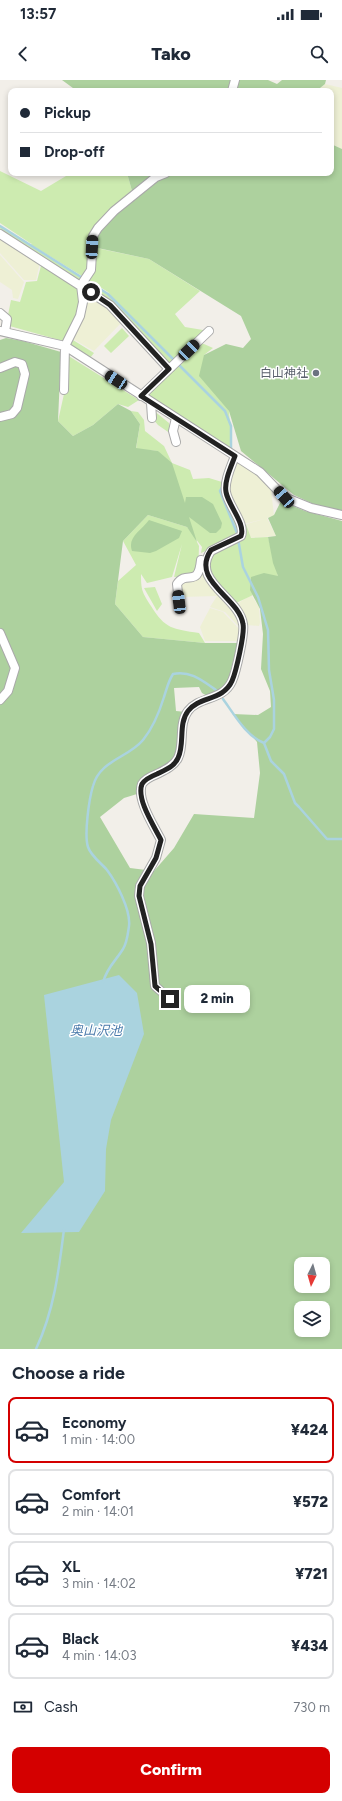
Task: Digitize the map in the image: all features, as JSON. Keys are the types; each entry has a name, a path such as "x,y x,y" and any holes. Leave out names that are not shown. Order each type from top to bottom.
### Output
{"street":[{"path":"64,390 65,346 80,316 83,302 82,284 91,270 93,236 98,228 114,211 160,176"},
{"path":"0,234 82,284 110,305 170,368"},
{"path":"0,313 7,319 2,332 65,346 260,472 284,497 311,508 342,515"},
{"path":"141,396 209,331"},
{"path":"0,368 16,362 22,364 25,374 17,408 12,414 0,417"},
{"path":"152,403 152,418"},
{"path":"176,418 173,431 176,442"},
{"path":"179,602 177,584 182,579 198,575 200,572 202,556 211,550 237,538 242,533 241,526 226,494 231,454"},
{"path":"170,999 155,986 151,944 139,896 140,886 156,858 161,840 142,802 141,792 143,783 168,769 179,756 184,720 188,711 197,704 219,694 232,680 243,634 243,624 239,612 206,572 205,564 211,550"},
{"path":"0,633 15,668 8,691 0,700"}],"green space":[{"path":"62,80 268,80 277,84 282,80 326,80 325,84 320,88 73,88"},
{"path":"325,84 342,88 342,149 334,145 334,88 320,88"},
{"path":"334,145 342,149 342,510 324,509 294,495 241,451 229,411 199,376 204,355 226,344 243,348 251,339 241,316 149,259 93,247 98,228 129,199 146,190 162,176 334,176"},
{"path":"0,171 41,191 66,176 128,176 132,191 102,224 88,243 101,249 149,259 200,291 175,314 185,327 209,331 197,343 213,348 204,355 229,411 232,449 147,395 169,371 124,319 82,285 79,308 75,323 68,336 63,341 6,325 11,300 20,302 26,282 37,281 42,262 0,233 0,227 113,298 108,292 30,244 32,243 0,223"},
{"path":"128,176 158,176 132,191"},
{"path":"0,237 40,262 36,280 24,280 0,253"},
{"path":"0,255 24,282 18,299 13,298 12,290 0,282"},
{"path":"83,287 121,323 94,351 73,339 87,305"},
{"path":"122,328 129,336 111,353 104,346"},
{"path":"6,338 23,341 61,352 58,421 73,436 93,425 118,404 131,411 140,424 136,448 158,451 172,463 185,503 186,497 202,497 213,504 222,523 221,528 216,533 210,533 189,517 197,542 187,527 148,515 123,541 115,604 143,637 205,643 238,643 228,681 225,686 209,697 202,693 199,687 174,688 176,711 186,712 175,763 139,783 137,794 124,798 100,817 130,868 154,871 174,848 194,814 254,818 260,773 257,742 233,714 258,715 271,707 270,691 261,669 263,634 260,609 250,590 251,577 264,573 278,576 273,563 268,537 276,536 268,518 274,515 281,501 305,511 342,521 342,1349 0,1349 0,340"},
{"path":"73,340 94,353 90,358 70,346"},
{"path":"67,355 139,400 128,407 118,404 93,425 73,436 58,421 64,394"},
{"path":"153,410 169,423 171,434 158,425 152,418"},
{"path":"131,411 138,412 144,420 145,431 164,446 172,463 190,470 193,479 209,478 222,482 223,490 241,526 246,524 251,538 268,537 278,576 251,590 253,595 234,604 212,582 207,556 235,538 201,553 202,547 195,538 199,546 198,575 174,577 182,544 172,577 147,583 141,574 144,594 156,614 165,624 176,629 199,633 205,643 143,637 115,604 118,581 136,565 123,541 148,515 187,527 191,532 158,451 136,449 140,424"},
{"path":"239,463 256,473 271,489 274,516 267,518 276,536 250,538 247,524 264,519 244,524 236,506 230,498 228,487 235,464"},
{"path":"149,520 182,531 179,538 150,553 132,551 131,542 133,538"},
{"path":"204,558 206,578 218,595 221,591 239,612 241,629 225,612 210,607 217,596 181,597 179,581"},
{"path":"155,587 162,604 157,611 144,588"},
{"path":"251,595 259,607 259,626 246,625 235,605"},
{"path":"210,608 223,612 241,631 239,641 205,641 200,627"}],"water":[{"name":"奥山沢池","path":"119,975 137,993 144,1034 111,1120 106,1149 105,1191 79,1232 21,1233 64,1182 44,995"}],"waterway":[{"path":"0,226 108,294 225,411 231,426 231,452"},
{"path":"223,486 220,491 237,533 243,567 258,597 268,630 269,670 274,700 274,729 270,737 264,743"},
{"path":"103,982 109,968 124,947 128,935 129,919 122,896 115,882 107,870 91,853 88,847 88,817 93,786 102,770 137,746 146,736 153,725 173,674 179,673 191,675 216,690"},
{"path":"223,699 246,730 264,743 271,761 284,774 295,803 327,839 342,839"},
{"path":"36,1349 47,1320 55,1290 64,1229"}],"place":[{"name":"白山神社","path":"316,373"}],"route":[{"path":"91,292 110,305 169,369 141,396 235,456 226,481 226,494 241,526 242,533 241,536 211,550 207,556 205,564 206,572 239,612 243,624 243,634 232,680 219,694 197,704 188,711 184,720 179,756 175,763 168,769 143,783 141,792 142,802 161,840 156,858 140,886 139,896 151,944 155,986 170,999"}]}
